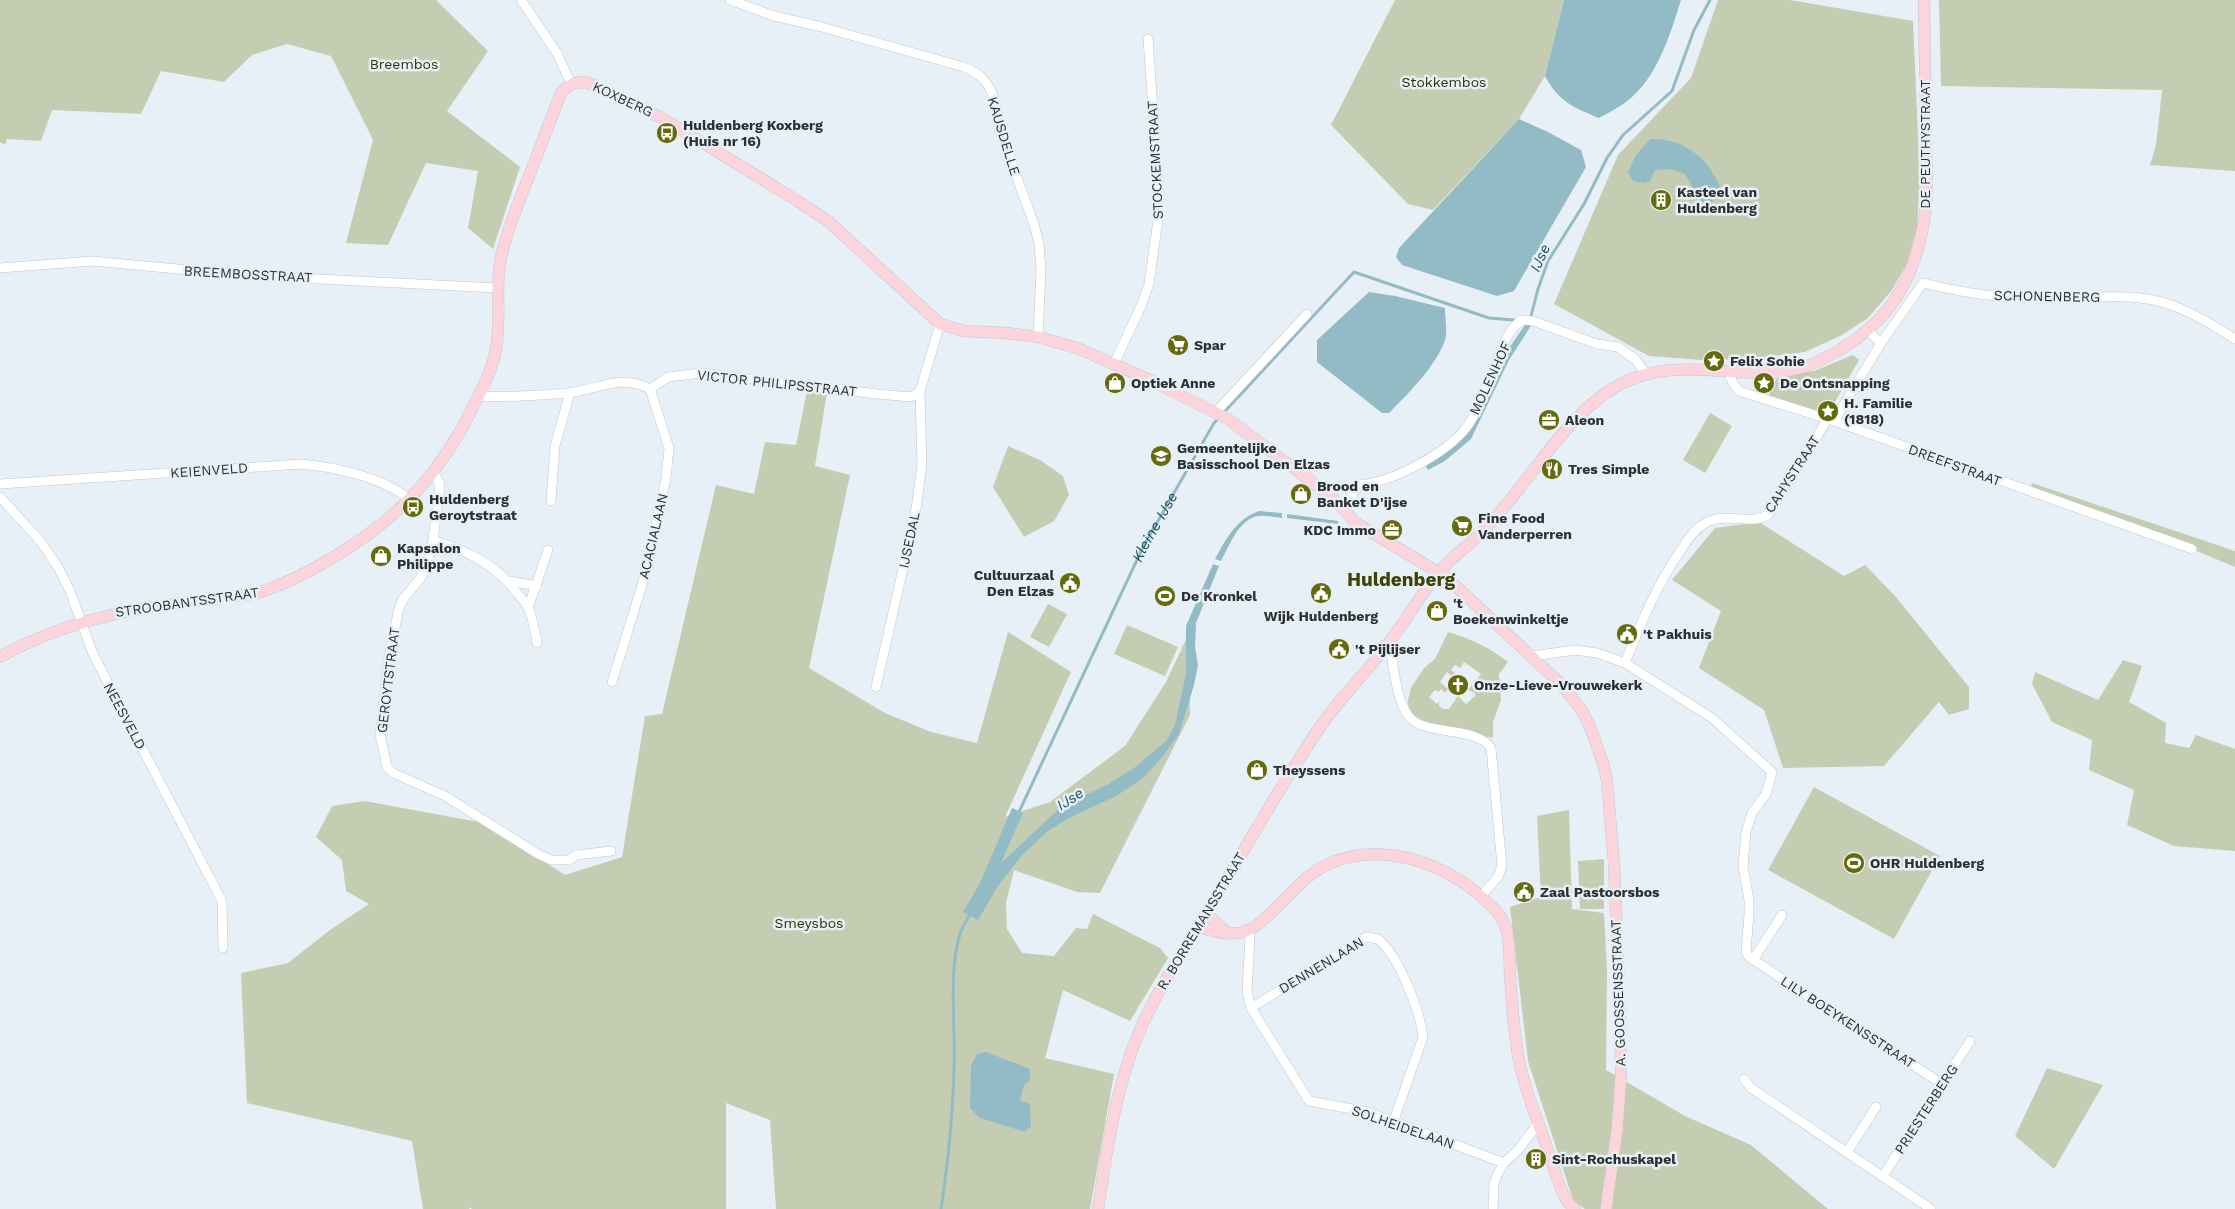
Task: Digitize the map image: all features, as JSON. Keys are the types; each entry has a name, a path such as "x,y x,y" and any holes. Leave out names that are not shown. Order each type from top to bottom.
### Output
{"street":[{"path":"434,473 460,434 479,396 495,353 498,269 509,227 561,93 571,84 557,54 521,0"},
{"name":"KAUSDELLE","path":"730,0 774,16 818,26 964,67 981,76 988,84 992,93 1013,167 1034,224 1039,244 1041,270 1038,337"},
{"name":"DE PEUTHYSTRAAT","path":"1439,572 1487,527 1585,411 1608,391 1632,378 1679,368 1764,373 1797,369 1827,358 1868,331 1884,315 1907,281 1916,258 1925,223 1927,197 1924,0"},
{"name":"STOCKEMSTRAAT","path":"1114,364 1149,284 1158,220 1159,194 1148,39"},
{"name":"KOXBERG","path":"571,84 589,83 643,108 703,141 783,190 828,222 940,324 964,331 1038,337 1077,348 1220,414"},
{"name":"BREEMBOSSTRAAT","path":"0,268 92,261 241,275 497,288"},
{"name":"SCHONENBERG","path":"1881,343 1923,283 1966,294 2010,298 2131,296 2171,304 2207,321 2235,339"},
{"path":"1220,414 1307,314"},
{"name":"MOLENHOF","path":"1346,511 1350,498 1360,486 1376,484 1426,460 1455,439 1467,427 1501,351 1519,321 1530,321 1598,344 1618,347 1636,360 1646,374"},
{"path":"920,391 940,324"},
{"path":"1831,421 1881,343 1868,331"},
{"name":"DREEFSTRAAT","path":"1728,370 1733,383 1739,391 1831,421 2192,549"},
{"name":"VICTOR PHILIPSSTRAAT","path":"650,390 668,377 701,373 911,397 920,391"},
{"path":"479,396 493,397 570,392 616,382 638,383 650,390"},
{"name":"ACACIALAAN","path":"612,682 643,582 666,478 669,448 650,390"},
{"name":"IJSEDAL","path":"876,687 914,516 922,465 920,391"},
{"path":"551,502 555,446 570,392"},
{"name":"A. GOOSSENSSTRAAT","path":"1220,414 1331,496 1356,524 1439,572 1532,656 1562,686 1583,712 1592,732 1607,780 1614,874 1621,1076 1617,1130 1606,1209"},
{"name":"CAHYSTRAAT","path":"1625,663 1652,597 1690,536 1704,524 1716,519 1753,520 1768,515 1831,421"},
{"name":"KEIENVELD","path":"0,484 301,464 330,467 393,487 410,500"},
{"name":"STROOBANTSSTRAAT","path":"0,657 21,645 81,623 136,609 254,594 272,589 303,575 345,550 391,518 434,473"},
{"name":"GEROYTSTRAAT","path":"434,473 440,484 433,540 424,571 403,599 395,623 380,734 387,767 393,773 445,796 538,854 551,860 569,860 576,855 610,851"},
{"name":"NEESVELD","path":"0,497 41,542 58,567 70,591 93,654 222,901 223,948"},
{"path":"433,540 480,559 495,568 508,580 528,608 538,643"},
{"path":"528,608 548,550"},
{"name":"R. BORREMANSSTRAAT","path":"1098,1209 1122,1083 1132,1050 1161,987 1322,724 1372,665 1439,572"},
{"path":"508,580 537,586"},
{"path":"1389,642 1399,691 1409,717 1420,724 1479,738 1491,748 1502,866 1498,877 1481,896"},
{"path":"1532,656 1575,650 1596,653 1625,663 1712,718 1772,772 1766,794 1752,813 1746,832 1743,866 1749,900 1746,952 1751,958 1782,915"},
{"path":"1198,927 1227,933 1247,931 1309,876 1324,866 1346,858 1368,854 1391,855 1418,861 1442,870 1460,880 1481,896 1503,920 1508,947 1520,1065 1561,1189 1575,1209"},
{"path":"1206,914 1227,933"},
{"name":"SOLHEIDELAAN","path":"1247,931 1250,936 1247,992 1251,1008 1309,1101 1352,1108 1394,1120 1504,1163"},
{"name":"DENNENLAAN","path":"1251,1008 1366,937 1378,939 1405,979 1422,1027 1422,1037 1394,1120"},
{"name":"LILY BOEYKENSSTRAAT","path":"1751,958 1942,1084"},
{"name":"PRIESTERBERG","path":"1883,1176 1970,1042"},
{"path":"1744,1079 1750,1088 1931,1209"},
{"path":"1847,1152 1876,1107"},
{"path":"1493,1209 1494,1184 1504,1163 1519,1149 1539,1122"}],"green space":[{"name":"Breembos","path":"0,0 436,0 488,51 447,111 520,167 493,249 468,228 478,171 426,163 388,245 346,243 373,140 331,56 287,44 252,55 224,82 161,71 141,114 52,110 41,141 7,139 5,145 0,142"},
{"name":"Stokkembos","path":"1395,0 1564,0 1545,76 1519,119 1433,210 1408,204 1331,125"},
{"path":"1718,0 1790,0 1913,21 1920,181 1917,228 1907,264 1892,290 1868,318 1842,335 1805,352 1750,359 1701,360 1649,356 1554,304 1618,155 1691,78"},
{"path":"1939,0 2235,0 2235,171 2150,165 2156,145 2162,90 1941,86"},
{"path":"1853,355 1859,360 1827,416 1769,395 1770,387 1779,376 1814,371"},
{"name":"Smeysbos","path":"807,391 827,393 815,466 850,475 809,668 885,713 931,732 977,743 1008,632 1071,672 1005,817 1050,802 1125,746 1166,682 1189,633 1190,715 1100,893 1077,892 1014,870 1006,903 1007,929 1022,953 1054,956 1076,928 1087,929 1093,914 1160,948 1168,958 1130,1021 1063,990 1045,1058 1114,1074 1090,1209 776,1209 770,1120 726,1103 726,1209 472,1209 470,1207 469,1209 423,1209 412,1141 247,1103 241,973 288,963 330,930 369,904 346,891 342,860 316,837 332,806 365,801 484,823 565,875 622,857 645,716 662,714 716,485 754,494 765,442 796,445"},
{"path":"1710,413 1732,426 1705,473 1683,460"},
{"path":"1008,446 1040,460 1063,476 1069,495 1054,521 1024,537 993,487"},
{"path":"2032,483 2235,551 2235,567 2192,549 2030,492"},
{"path":"1759,522 1844,576 1865,565 1896,597 1969,687 1969,709 1949,715 1939,702 1884,766 1783,768 1764,710 1699,668 1721,611 1672,580 1715,528"},
{"path":"1048,604 1067,614 1049,647 1030,637"},
{"path":"1127,625 1178,647 1165,676 1114,654"},
{"path":"1448,632 1480,644 1508,662 1499,674 1501,700 1493,722 1493,738 1420,721 1409,711 1408,700 1411,688 1424,668 1435,659","holes":["1464,662 1481,674 1468,690 1475,693 1475,696 1466,704 1458,696 1449,709 1443,709 1439,706 1439,701 1437,704 1429,697 1435,690 1439,692 1441,689 1445,693 1448,689 1440,682 1447,672 1452,676 1455,673 1451,670 1455,665 1460,668"]},
{"path":"2123,660 2142,666 2129,702 2166,723 2165,743 2189,748 2196,735 2235,749 2235,851 2174,846 2127,825 2134,790 2089,770 2092,740 2052,722 2032,684 2035,672 2098,700"},
{"name":"OHR Huldenberg","path":"1814,787 1940,856 1894,939 1768,870"},
{"path":"1569,810 1572,909 1604,913 1607,970 1606,1070 1685,1116 1751,1145 1828,1209 1585,1209 1573,1200 1528,1061 1510,907 1541,897 1537,816"},
{"path":"1604,859 1604,909 1580,909 1578,861"},
{"path":"2047,1068 2103,1085 2054,1169 2015,1136"}],"water":[{"path":"1564,0 1681,0 1661,56 1646,81 1626,102 1599,118 1582,111 1561,98 1545,76"},
{"path":"1519,119 1581,150 1586,167 1514,291 1497,296 1402,265 1396,257 1399,248"},
{"path":"1650,139 1675,142 1695,153 1711,170 1722,192 1709,205 1701,201 1685,174 1671,169 1655,170 1650,181 1644,183 1633,181 1628,172 1636,155"},
{"path":"1369,292 1445,308 1446,336 1438,356 1431,367 1389,413 1382,413 1317,362 1317,340"},
{"path":"1527,322 1532,324 1509,360 1471,439 1445,461 1428,470 1425,464 1443,454 1468,433 1505,354"},
{"path":"1259,511 1282,513 1282,518 1258,516 1251,518 1235,534 1221,561 1215,559 1232,530 1244,519"},
{"path":"1287,514 1338,521 1338,524 1287,518"},
{"path":"1213,564 1219,566 1196,623 1195,647 1198,665 1179,734 1163,756 1142,779 1116,796 1071,817 1048,831 1022,855 998,886 978,920 963,912 980,883 1012,808 1023,813 1001,863 1062,806 1107,785 1134,768 1166,741 1175,725 1186,674 1186,626"},
{"path":"986,1052 1030,1069 1030,1080 1024,1085 1020,1100 1030,1104 1031,1126 1025,1132 980,1118 970,1108 971,1066 977,1054"}],"waterway":[{"name":"IJse","path":"1530,320 1548,261 1584,204 1607,158 1623,135 1672,91 1694,30 1710,0"},
{"name":"Kleine IJse","path":"1018,814 1143,547 1214,423 1354,272 1489,318 1514,320"},
{"name":"IJse","path":"941,1209 953,1103 954,965 960,934 971,913"}],"place":[{"name":"Huldenberg Koxberg (Huis nr 16)","path":"667,133"},
{"name":"Kasteel van Huldenberg","path":"1661,200"},
{"name":"Spar","path":"1178,345"},
{"name":"Felix Sohie","path":"1714,361"},
{"name":"Optiek Anne","path":"1115,383"},
{"name":"De Ontsnapping","path":"1764,383"},
{"name":"H. Familie (1818)","path":"1828,411"},
{"name":"Aleon","path":"1549,420"},
{"name":"Gemeentelijke Basisschool Den Elzas","path":"1161,456"},
{"name":"Tres Simple","path":"1552,469"},
{"name":"Brood en Banket D'ijse","path":"1301,494"},
{"name":"Huldenberg Geroytstraat","path":"413,507"},
{"name":"Fine Food Vanderperren","path":"1462,526"},
{"name":"KDC Immo","path":"1392,530"},
{"name":"Kapsalon Philippe","path":"381,556"},
{"name":"Cultuurzaal Den Elzas","path":"1070,583"},
{"name":"Wijk Huldenberg","path":"1321,593"},
{"name":"De Kronkel","path":"1165,596"},
{"name":"'t Boekenwinkeltje","path":"1437,611"},
{"name":"'t Pakhuis","path":"1627,634"},
{"name":"'t Pijlijser","path":"1339,649"},
{"name":"Onze-Lieve-Vrouwekerk","path":"1458,685"},
{"name":"Theyssens","path":"1257,770"},
{"name":"OHR Huldenberg","path":"1854,863"},
{"name":"Zaal Pastoorsbos","path":"1524,892"},
{"name":"Sint-Rochuskapel","path":"1536,1159"}],"district":[{"name":"Huldenberg","path":"1401,579"}]}
